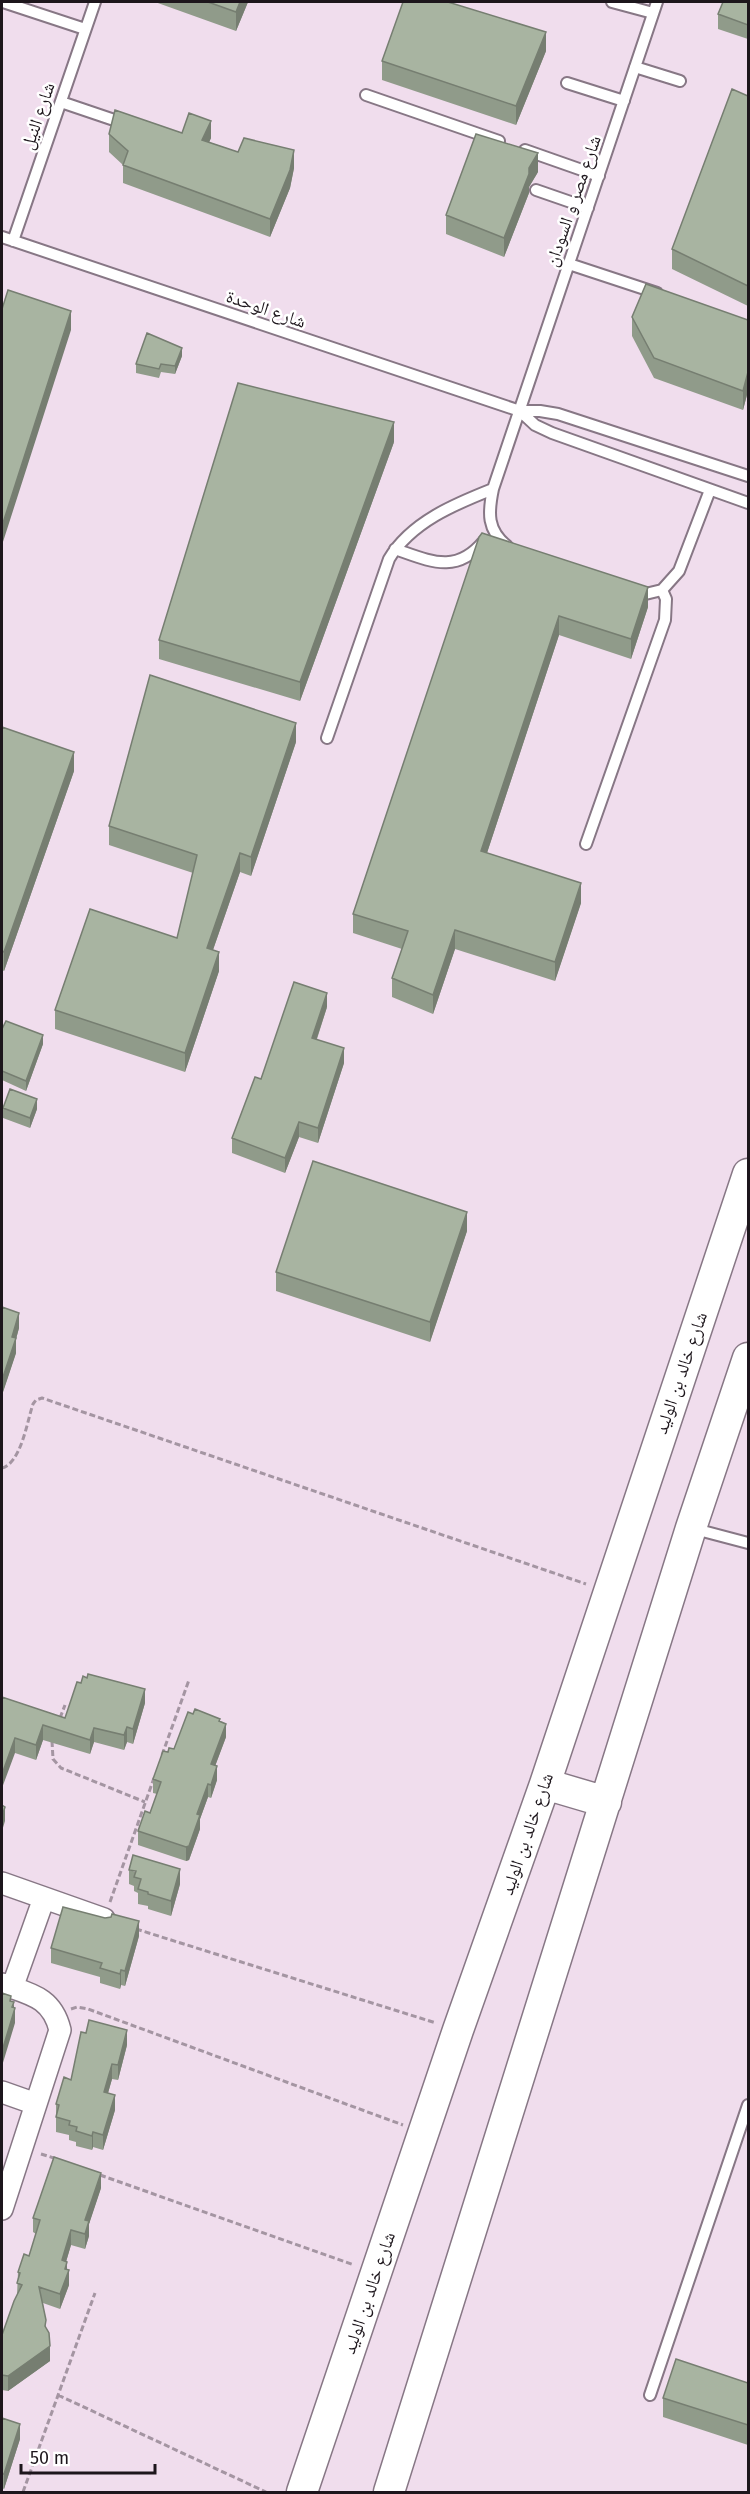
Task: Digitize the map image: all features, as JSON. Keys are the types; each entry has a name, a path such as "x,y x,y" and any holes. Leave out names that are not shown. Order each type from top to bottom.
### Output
{"main road":[{"name":"شارع خالد بن الوليد","path":"302,2493 423,2132 545,1784 748,1174"},
{"path":"389,2493 691,1528 748,1358"},
{"path":"545,1784 606,1802"}],"street":[{"path":"2,1883 104,1919"},
{"path":"2,2209 60,2030 57,2018 50,2006 40,1998 7,1986 45,1898"},
{"path":"2,2092 36,2104"}],"lane":[{"path":"3,2 86,29"},
{"name":"شارع النيل","path":"13,241 95,2"},
{"path":"612,2 653,13"},
{"name":"شارع مصر و السودان","path":"490,525 489,509 493,489 657,2"},
{"path":"635,67 680,81"},
{"path":"567,83 624,100"},
{"path":"366,95 599,176"},
{"path":"61,102 139,128"},
{"path":"536,190 588,208"},
{"name":"شارع الوحدة","path":"2,237 520,411 558,414 748,476"},
{"path":"569,264 670,297"},
{"name":"شارع الوحدة","path":"520,411 535,425 552,433 748,503"},
{"path":"327,738 389,559 395,549 404,538 423,524 457,504 493,489"},
{"path":"627,592 638,596 662,590 671,582 679,571 710,490"},
{"path":"395,549 449,564 468,556 483,542 490,525"},
{"path":"490,525 498,539 511,549 522,553"},
{"path":"586,844 665,620 667,610 662,590"},
{"path":"691,1528 748,1543"},
{"path":"650,2395 748,2105"}],"path":[{"path":"2,1468 15,1459 33,1404 42,1398 608,1592"},
{"path":"161,1758 189,1680"},
{"path":"57,1725 65,1706"},
{"path":"52,1736 53,1759 61,1768 145,1802"},
{"path":"157,1769 104,1919 458,2030"},
{"path":"57,2018 66,2010 76,2007 88,2009 423,2132"},
{"path":"22,2147 66,2163"},
{"path":"99,2174 376,2273"},
{"path":"23,2493 95,2292"},
{"path":"58,2395 266,2493"}],"building":[{"path":"208,2 240,2 236,12"},
{"path":"403,2 448,2 546,32 516,106 382,61"},
{"path":"723,2 748,2 748,25 718,14"},
{"path":"732,89 748,96 748,286 672,249"},
{"path":"115,110 182,133 189,113 211,121 202,140 238,152 244,138 294,150 290,170 270,219 123,165 128,151 109,134"},
{"path":"476,134 538,153 529,168 529,174 504,238 446,215"},
{"path":"646,284 748,320 748,372 743,391 654,358 632,317"},
{"path":"8,290 71,311 2,526 2,309"},
{"path":"147,333 182,348 175,366 161,364 159,369 136,364"},
{"path":"238,383 394,422 300,682 159,640"},
{"path":"482,533 648,587 631,639 559,616 481,851 581,883 555,962 455,930 433,995 392,978 408,931 353,914"},
{"path":"150,675 296,723 251,857 240,853 207,948 219,952 185,1053 55,1010 90,909 177,938 197,855 109,826"},
{"path":"2,727 74,752 4,952 2,951"},
{"path":"294,982 327,993 312,1038 344,1048 318,1128 299,1122 285,1158 232,1138 255,1077 261,1079"},
{"path":"6,1021 43,1035 26,1081 2,1071 2,1029"},
{"path":"10,1089 37,1099 30,1118 3,1108"},
{"path":"313,1161 467,1212 430,1322 276,1272"},
{"path":"2,1307 19,1313 12,1337 16,1338 3,1377 2,1377"},
{"path":"88,1674 145,1689 133,1729 127,1727 124,1735 94,1728 90,1740 43,1725 36,1745 15,1738 2,1774 2,1697 65,1718 77,1682 81,1683 83,1676 87,1678"},
{"path":"195,1709 220,1719 219,1721 226,1724 211,1764 217,1766 211,1785 208,1784 197,1814 200,1815 189,1846 186,1847 138,1831 145,1811 150,1813 161,1782 153,1779 163,1751 168,1752 169,1748 174,1749 188,1712 193,1714"},
{"path":"133,1855 180,1869 171,1901 138,1889 141,1879 134,1877 136,1871 129,1870"},
{"path":"63,1907 105,1918 111,1917 112,1914 139,1921 125,1971 121,1970 120,1974 100,1968 102,1963 51,1948"},
{"path":"2,1993 11,1996 10,2001 14,2002 12,2007 15,2008 2,2051"},
{"path":"89,2020 127,2030 118,2065 112,2064 104,2092 115,2095 103,2135 93,2132 92,2136 76,2131 77,2127 69,2125 70,2121 56,2117 59,2105 56,2104 64,2077 71,2080 81,2032 86,2033"},
{"path":"54,2157 101,2173 85,2220 89,2221 85,2234 71,2230 62,2260 67,2262 65,2269 69,2270 60,2294 39,2287 50,2346 8,2376 2,2375 2,2335 22,2285 17,2283 20,2273 18,2272 24,2254 29,2256 40,2220 33,2218"},
{"path":"676,2359 748,2383 748,2425 663,2398"},
{"path":"2,2418 20,2424 4,2474 2,2474"}]}
